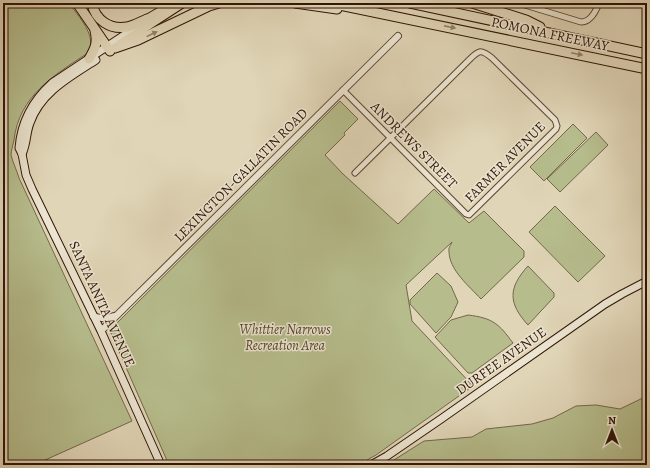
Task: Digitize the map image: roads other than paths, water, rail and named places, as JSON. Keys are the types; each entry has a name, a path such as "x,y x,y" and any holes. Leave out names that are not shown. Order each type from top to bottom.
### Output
{"highway":[{"path":"77,3 95,30 111,49 138,40 219,3"},
{"path":"92,3 99,19 113,27 127,27 147,20"},
{"path":"295,3 411,20"},
{"name":"POMONA FREEWAY","path":"330,3 447,26 647,69"},
{"name":"POMONA FREEWAY","path":"410,3 647,54"},
{"path":"472,3 526,20 550,32"},
{"path":"89,59 96,46 97,38 95,30"}],"main road":[{"name":"SANTA ANITA AVENUE","path":"161,465 101,331 29,182 19,148 20,135 24,122 42,92 52,83 89,59 111,49 147,20 173,3"},
{"name":"SANTA ANITA AVENUE","path":"22,154 25,148 30,123 40,103 47,94 66,79 183,3"},
{"name":"DURFEE AVENUE","path":"371,465 441,419 605,304 647,281"}],"street":[{"path":"524,3 525,5 571,20 585,22 590,19 599,3"},
{"name":"LEXINGTON-GALLATIN ROAD","path":"101,331 398,36"},
{"name":"FARMER AVENUE","path":"390,138 477,52 483,52 495,60 555,120 557,126 556,129 469,215"},
{"name":"ANDREWS STREET","path":"343,90 469,215"},
{"path":"355,173 390,138"},
{"path":"93,316 101,319 107,319 118,315"}],"park label":[{"name":"Whittier Narrows Recreation Area","path":"285,338"}]}
